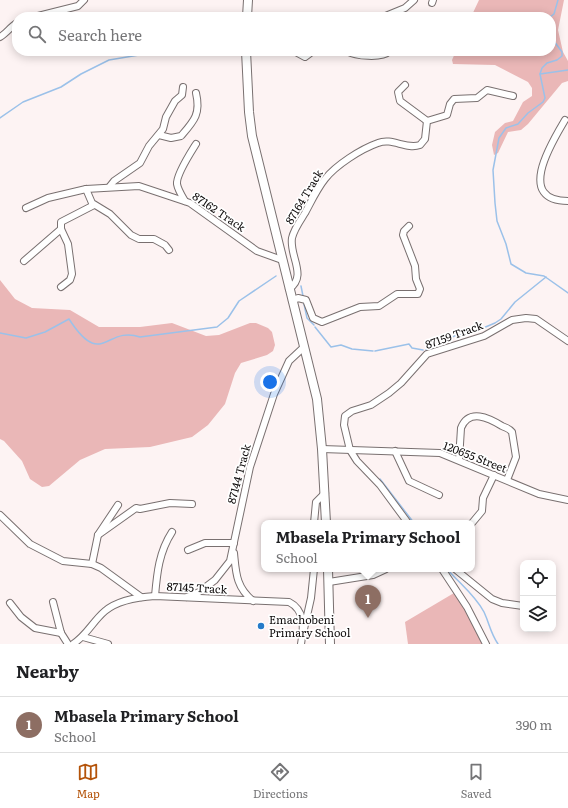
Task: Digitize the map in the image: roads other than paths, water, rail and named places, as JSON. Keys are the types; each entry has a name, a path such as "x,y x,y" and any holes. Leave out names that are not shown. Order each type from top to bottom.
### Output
{"main road":[{"path":"247,12 248,0"},
{"path":"246,56 246,80 252,136 282,260 292,287 304,347 317,399 322,449 326,520"},
{"path":"328,572 330,644"}],"street":[{"path":"54,12 78,6 84,0"},
{"path":"242,0 247,12"},
{"path":"395,12 405,8 414,0"},
{"path":"0,37 7,33 12,26"},
{"path":"405,85 398,92 400,101 427,121 447,115 450,104 454,99 477,98 487,90 513,96"},
{"path":"110,186 115,180 140,163 149,146 164,127 166,117 176,101 182,95 183,87"},
{"path":"159,135 171,138 181,136 196,117 199,108 196,93"},
{"path":"565,120 544,160 540,180 549,197 559,201 568,201"},
{"name":"87164 Track","path":"292,287 298,280 298,269 292,246 294,232 324,179 336,167 377,143 388,141 410,146 420,145 425,139 427,121"},
{"path":"186,201 179,191 177,182 190,153 196,144"},
{"name":"87162 Track","path":"26,208 48,198 86,189 110,186 139,186 186,201 198,207 257,251 282,260"},
{"path":"86,189 90,200 94,205 112,216 131,235 139,239 154,239 165,244 169,250"},
{"path":"61,287 70,280 72,274 68,244 61,229 62,220 77,215 94,205"},
{"path":"295,300 306,300 313,318 322,322 360,307 379,306 397,294 418,294 420,289 417,281 415,266 403,235 404,231 409,226"},
{"path":"24,261 61,229"},
{"name":"87159 Track","path":"350,450 344,425 345,416 352,411 371,405 389,393 401,383 427,354 484,336 502,325 521,318 536,319 568,341"},
{"name":"87144 Track","path":"187,597 205,588 220,575 230,561 250,467 274,394 289,361 304,347"},
{"path":"459,460 463,423 474,417 490,418 512,432 516,457 507,480"},
{"name":"120655 Street","path":"322,449 440,453 544,495 568,500"},
{"path":"350,450 356,462 380,485 406,520"},
{"path":"395,451 409,481 439,496"},
{"path":"474,520 482,511 483,498 494,475"},
{"path":"314,520 316,502 325,493"},
{"path":"98,535 136,508 140,509 170,503 192,504"},
{"path":"92,564 98,535 118,505"},
{"path":"0,515 30,544 63,561 92,564 113,575 142,597"},
{"path":"155,596 157,570 165,542 172,532"},
{"path":"188,550 205,543 234,546 237,580 242,590 253,601"},
{"path":"303,633 311,598 314,572"},
{"path":"328,582 373,575 380,572"},
{"path":"444,572 467,607 486,644"},
{"path":"459,572 492,599 502,603 520,606"},
{"name":"87145 Track","path":"73,644 83,637 109,608 142,597 155,596 253,601 274,600 293,604 300,612 303,633 300,644"},
{"path":"53,602 61,633 68,644"},
{"path":"10,603 21,617 36,628 61,633"},
{"path":"83,637 108,644"}],"waterway":[{"path":"555,12 558,0"},
{"path":"556,44 562,52 562,56 557,60 547,63 542,68 540,74 545,98 543,102 528,113 518,124 506,128 499,138 493,170 497,221 506,244 511,264 526,273 544,276 568,293"},
{"path":"0,118 23,102 61,87 81,74 109,60 133,56"},
{"path":"540,74 568,70"},
{"path":"0,333 26,338 45,332 69,319 80,334 89,342 97,344 104,343 119,336 129,335 140,337 217,327 228,318 239,301 276,276"},
{"path":"426,350 442,345 454,336 469,334 495,323 501,319 515,302 546,277"},
{"path":"301,286 303,296"},
{"path":"304,304 307,318 314,325"},
{"path":"315,327 331,347 341,345 352,349 373,351"},
{"path":"375,351 409,344 412,348 423,350"},
{"path":"380,479 412,520"},
{"path":"450,572 472,595 480,606 498,644"}],"place":[{"name":"Mbasela Primary School","path":"368,618"},
{"name":"Emachobeni Primary School","path":"261,626"}]}
